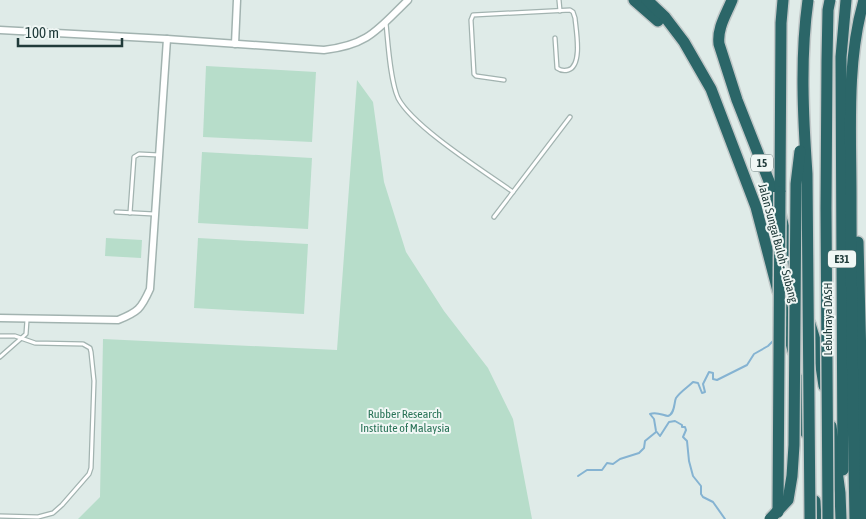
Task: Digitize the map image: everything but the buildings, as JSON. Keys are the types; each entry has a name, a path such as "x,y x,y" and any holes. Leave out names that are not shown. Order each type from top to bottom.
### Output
{"highway":[{"path":"634,0 669,30 711,89"},
{"name":"Jalan Sungai Buloh - Subang","path":"647,0 665,18 684,42 711,89 756,207 796,362 816,519"},
{"name":"Jalan Sungai Buloh - Subang","path":"732,0 720,27 718,35 719,44 776,199 818,353 833,443 842,519"},
{"path":"778,519 780,23 783,0"},
{"path":"808,0 803,80 803,121 807,174 810,519"},
{"name":"Lebuhraya DASH","path":"828,519 826,208 827,60 830,0"},
{"name":"Lebuhraya DASH","path":"842,519 841,57 846,0"},
{"path":"855,519 851,260 851,84 855,46 864,0"},
{"path":"770,519 788,500 792,476 794,444 796,184 803,121"},
{"path":"851,128 860,271 865,519"}],"street":[{"path":"235,44 237,0"},
{"path":"0,30 324,50 343,48 360,42 373,34 408,0"},
{"path":"0,318 118,320 134,314 143,304 150,289 167,39"}],"lane":[{"path":"559,0 560,11"},
{"path":"504,80 476,76 474,74 472,15 570,10 575,18 577,58 576,66 572,69 566,71 557,68 555,38"},
{"path":"386,22 393,79 398,98 420,124 513,192"},
{"path":"494,217 570,117"},
{"path":"130,213 134,157 139,154 159,155"},
{"path":"116,212 155,214"},
{"path":"0,357 26,334 27,319"},
{"path":"0,336 23,338 35,343 83,344 90,348 94,381 91,468 89,474 53,513 38,517 0,516"}],"green space":[{"path":"206,66 316,72 312,142 203,137"},
{"name":"Rubber Research Institute of Malaysia","path":"357,80 373,102 384,182 406,252 444,311 488,368 513,419 532,519 78,519 100,497 103,339 337,350"},
{"path":"202,152 312,158 308,229 198,223"},
{"path":"106,238 142,240 141,258 105,256"},
{"path":"198,238 308,244 304,314 194,308"}],"waterway":[{"path":"725,519 713,502 703,497 701,486 693,476 687,441 683,437 686,430 685,427 682,427 682,425 675,421 669,422 660,436 656,431 654,419 650,414 670,415 676,398 693,382 698,383 702,393 705,392 703,384 709,372 713,373 713,379 717,380 747,365 754,354 768,346 775,339"},
{"path":"578,476 587,470 602,470 607,463 613,464 620,459 639,453 644,448 645,441 656,432"}]}
